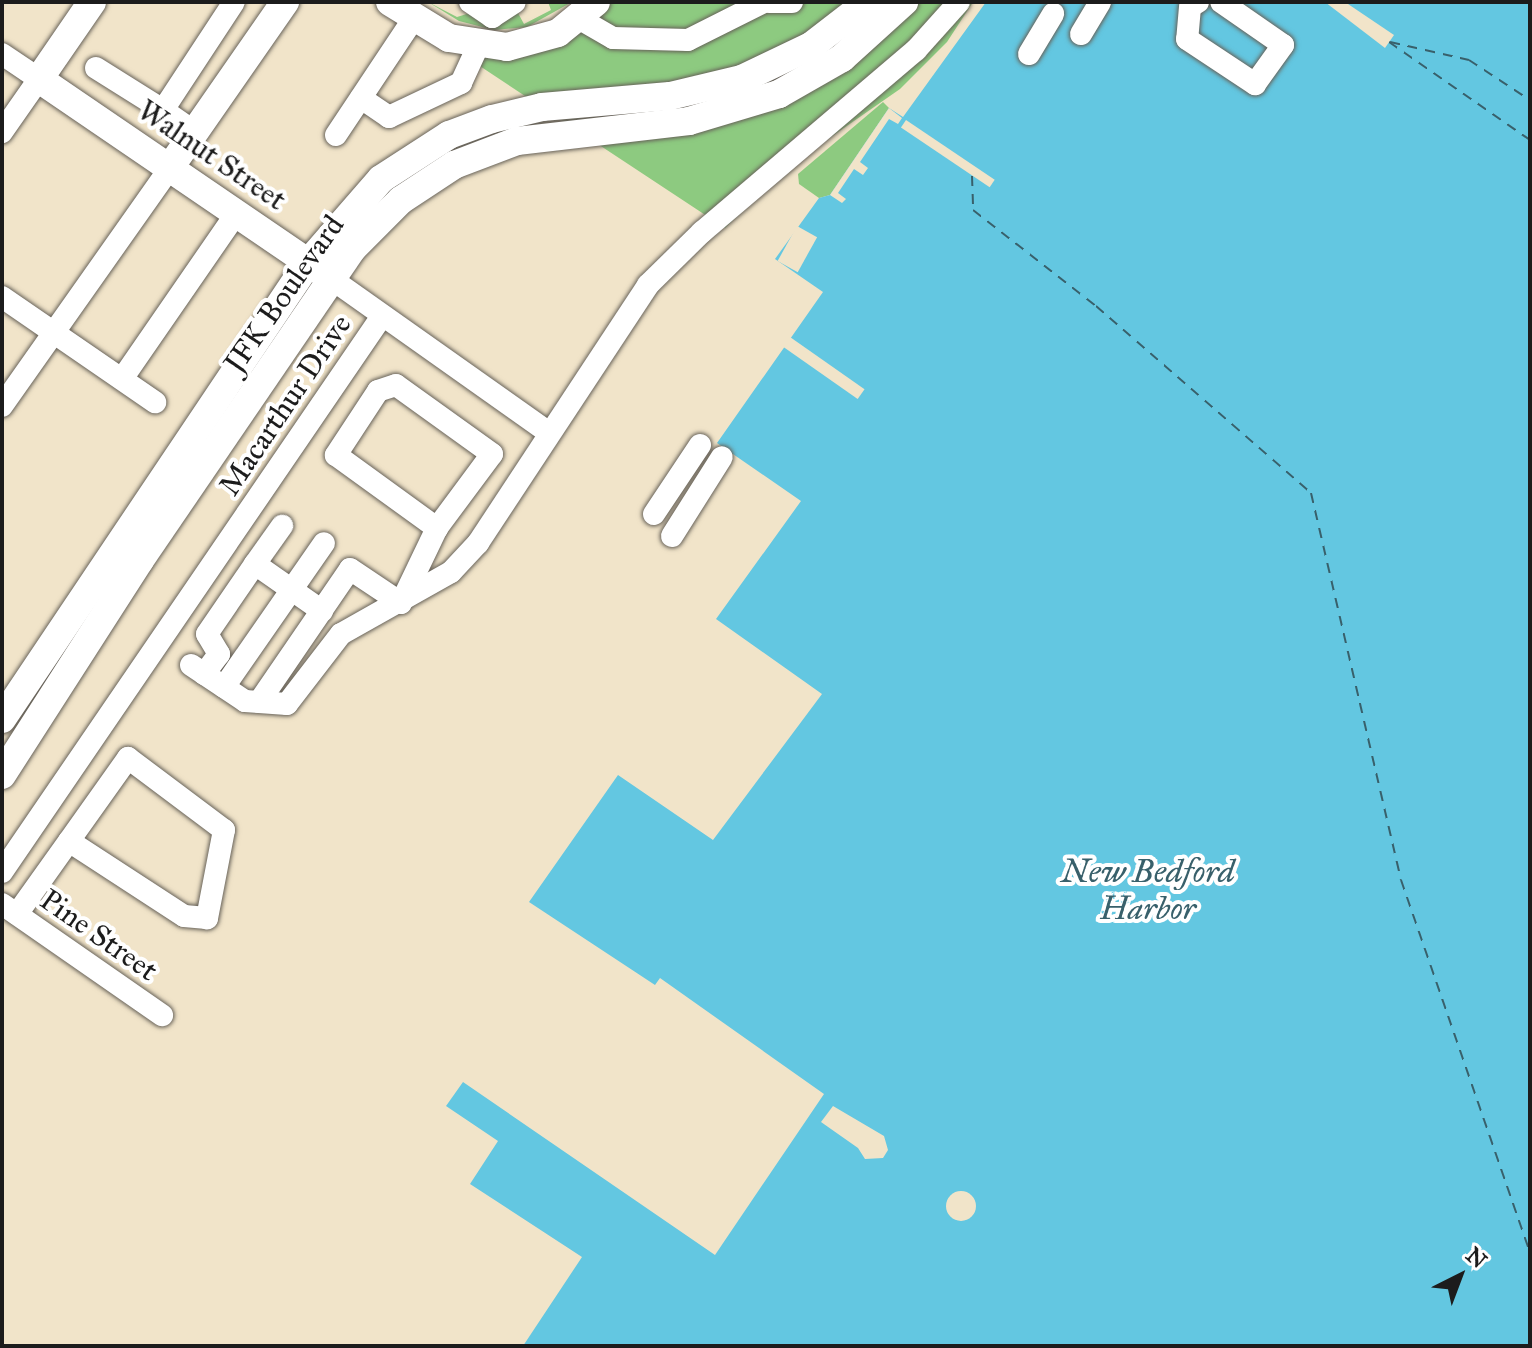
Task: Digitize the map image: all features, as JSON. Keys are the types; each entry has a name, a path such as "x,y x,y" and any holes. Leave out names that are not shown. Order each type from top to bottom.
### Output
{"main road":[{"path":"39,79 92,2"},
{"path":"171,166 285,2"},
{"name":"JFK Boulevard","path":"2,719 308,263 370,189 449,135 542,107 719,87 811,46 868,2"},
{"name":"JFK Boulevard","path":"2,775 124,583 333,280 385,214 454,165 527,139 689,121 759,102 842,58 904,2"},
{"path":"402,10 449,38 478,46 507,47 542,40 588,10"},
{"name":"Walnut Street","path":"39,79 171,166 333,280"}],"street":[{"path":"163,110 234,2"},
{"path":"470,2 492,17 515,2"},
{"path":"588,10 613,38 688,40 766,2 792,2"},
{"path":"282,526 207,634 219,654 198,670 245,701 287,704 341,634 401,603 451,572 478,543 548,432 663,269 916,50 959,2"},
{"path":"1081,34 1100,2"},
{"path":"1190,4 1187,39 1255,84 1283,45 1221,2"},
{"path":"336,135 361,98 402,10"},
{"path":"1029,54 1053,14"},
{"path":"361,98 389,117 461,83 478,46"},
{"name":"Walnut Street","path":"2,54 39,79"},
{"path":"96,68 195,132"},
{"path":"2,132 39,79"},
{"path":"2,406 171,166"},
{"path":"122,379 237,212"},
{"name":"Walnut Street","path":"333,280 382,316"},
{"path":"2,297 155,402"},
{"name":"Macarthur Drive","path":"2,872 382,316 548,432"},
{"path":"401,603 437,528 492,454 396,385 378,391 336,455 437,528"},
{"path":"654,514 700,445"},
{"path":"672,536 722,457"},
{"path":"224,687 324,543"},
{"path":"255,564 322,611"},
{"path":"259,702 350,569 401,603"},
{"path":"9,909 69,841 128,758 224,830 207,918 184,916 69,841"},
{"name":"Pine Street","path":"9,909 162,1015"}],"green space":[{"path":"428,2 457,17 473,12 518,13 524,24 551,10 548,2 572,2 527,27 494,30 459,21"},
{"path":"606,2 973,2 947,42 900,89 795,162 725,228 445,43 515,57"},
{"path":"883,102 889,108 830,195 819,198 799,184 798,174"}],"water":[{"name":"New Bedford Harbor","path":"986,2 1530,2 1530,1346 523,1346 582,1257 470,1184 498,1141 446,1106 463,1082 715,1255 824,1094 660,978 655,985 529,902 618,775 713,840 822,694 716,619 801,501 717,443 823,292 775,259 819,198 830,195 889,108 903,117"}],"pier":[{"path":"1325,2 1345,2 1394,35 1385,48"},
{"path":"889,108 902,118 898,124 889,119 860,162 868,168 863,175 854,169 838,193 846,199 842,203 830,195"},
{"path":"906,120 995,180 990,187 901,127"},
{"path":"797,226 817,237 798,272 778,261"},
{"path":"790,337 865,389 858,399 783,347"},
{"path":"833,1106 884,1136 888,1150 883,1158 865,1159 858,1148 821,1122"},
{"path":"961,1191 967,1192 975,1200 975,1212 967,1220 961,1221 955,1220 947,1212 946,1206 947,1200 955,1192"}],"ferry route":[{"path":"1389,42 1530,140"},
{"path":"1390,42 1469,60 1530,100"},
{"path":"972,176 973,210 1096,306 1311,493 1401,880 1530,1253"}]}
